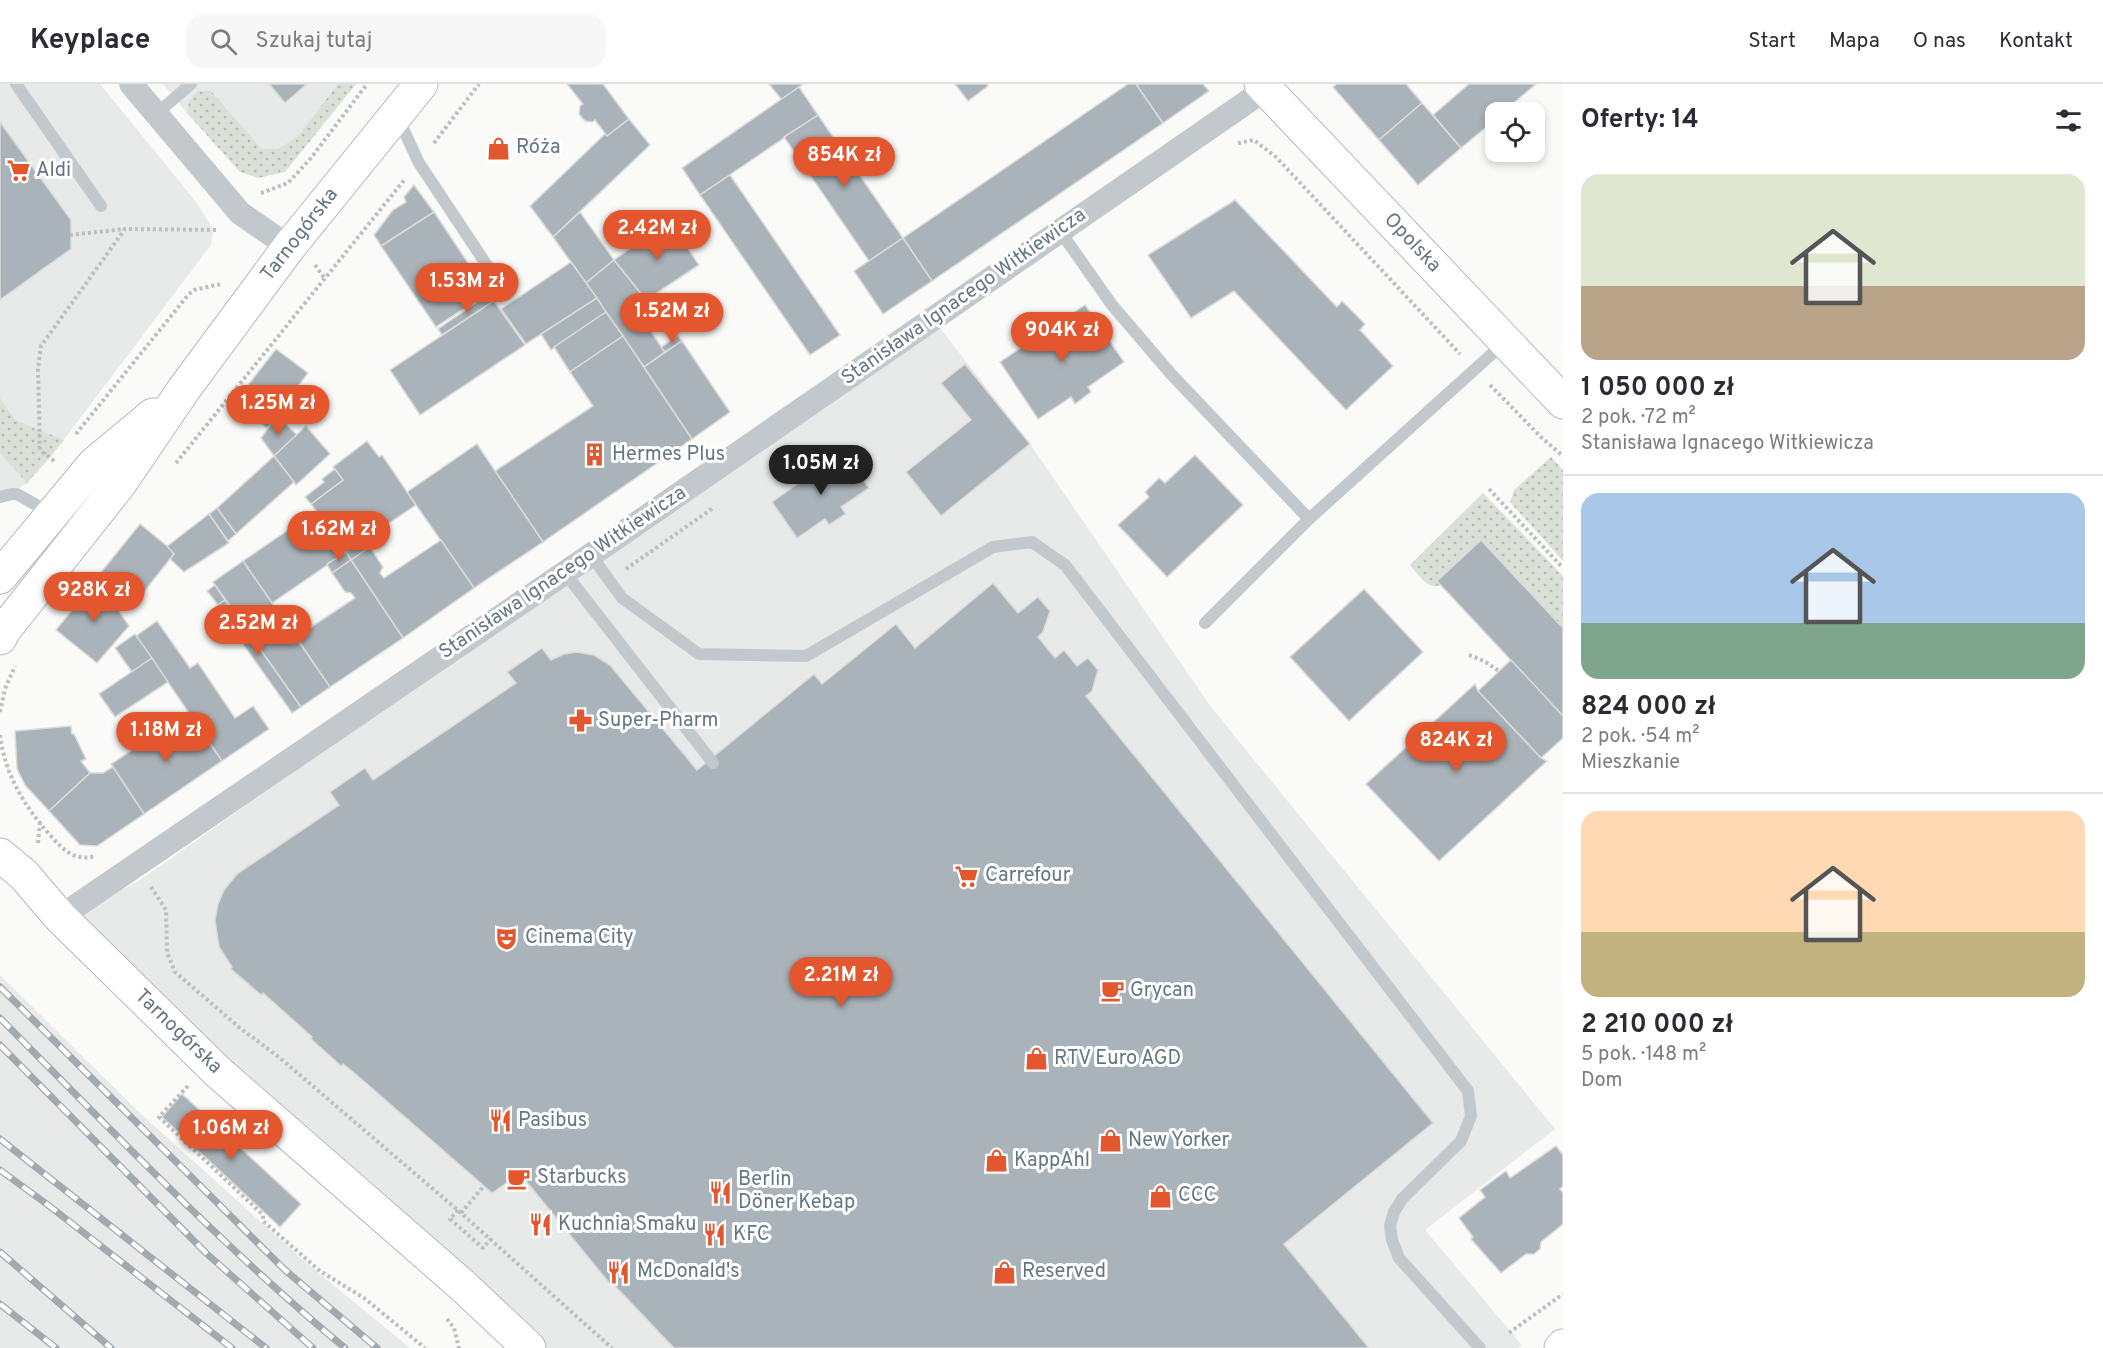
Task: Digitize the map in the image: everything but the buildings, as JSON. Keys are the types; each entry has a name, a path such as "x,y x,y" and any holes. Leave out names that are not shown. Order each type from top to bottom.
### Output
{"main road":[{"name":"Tarnogórska","path":"8,651 5,629 121,482 184,389 289,247 421,84"},
{"name":"Opolska","path":"1267,86 1563,402"},
{"name":"Tarnogórska","path":"0,577 38,506 94,464 184,389"},
{"name":"Tarnogórska","path":"0,831 12,865 60,917 218,1072 462,1285 530,1348"}],"street":[{"path":"131,84 240,213 289,247"},
{"name":"Stanisława Ignacego Witkiewicza","path":"60,917 566,573 1267,86"}],"lane":[{"path":"16,84 101,206"},
{"path":"156,114 191,84"},
{"path":"396,114 419,163 496,279"},
{"path":"1060,231 1112,305 1171,374 1309,519"},
{"path":"1205,623 1309,519 1506,341"},
{"path":"0,497 12,494 38,506"},
{"path":"591,555 622,598 699,654 806,656 993,547 1032,542 1065,565 1468,1091 1471,1116 1461,1141 1402,1199 1394,1212 1390,1226 1392,1240 1399,1258 1480,1348"},
{"path":"566,573 713,763"}],"path":[{"path":"261,193 288,183 311,158 367,84"},
{"path":"325,279 419,163 479,84"},
{"path":"1254,140 1276,157 1475,370 1563,456"},
{"path":"70,235 125,229 223,230"},
{"path":"54,461 40,450 38,369 40,346 125,229"},
{"path":"75,436 178,307 194,290 200,288"},
{"path":"38,506 54,461 61,453"},
{"path":"1489,489 1563,568"},
{"path":"0,712 5,689 8,651"},
{"path":"1469,655 1484,661 1498,671"},
{"path":"0,735 4,757 12,779 36,819 70,855 81,858 101,854"},
{"path":"150,885 166,910 167,952 175,972 240,1028 280,1058 459,1211 612,1348"},
{"path":"188,1085 159,1117 262,1215 263,1221 285,1241 320,1271 364,1298 425,1348"},
{"path":"484,1186 450,1219 483,1248 491,1239"},
{"path":"460,1241 466,1233"},
{"path":"1509,1333 1563,1294"},
{"path":"441,1311 454,1328 459,1348"}],"shaded area":[{"path":"0,84 100,84 196,202 213,229 211,245 50,458 27,483 0,500"},
{"path":"163,84 338,84 298,136 278,149 262,149 211,91 189,101 187,113"},
{"path":"338,84 356,84 285,172 258,178 240,172 187,113 189,101 198,91 211,91 262,149 278,149 298,136"},
{"path":"933,319 1030,444 1211,707 1555,1129 1425,1230 1522,1345 1517,1348 529,1348 60,917 134,884 156,869"},
{"path":"0,398 15,420 64,440 27,483 0,453"},
{"path":"1551,457 1563,470 1563,561 1510,502 1514,490"},
{"path":"1483,493 1563,576 1563,628 1481,541 1437,581 1441,585 1427,584 1410,565"},
{"path":"0,975 141,1114 302,1259 410,1348 0,1348"}],"railway":[{"path":"0,987 285,1270 377,1348"},
{"path":"0,1018 211,1229 345,1348"},
{"path":"0,1045 206,1253 313,1348"},
{"path":"0,1139 266,1348"},
{"path":"0,1170 232,1348"},
{"path":"0,1252 111,1348"},
{"path":"0,1304 56,1348"}],"place":[{"name":"Róża","path":"498,148"},
{"name":"Aldi","path":"18,171"},
{"name":"Hermes Plus","path":"594,455"},
{"name":"Super-Pharm","path":"580,721"},
{"name":"Carrefour","path":"967,876"},
{"name":"Cinema City","path":"507,938"},
{"name":"Grycan","path":"1112,991"},
{"name":"RTV Euro AGD","path":"1036,1059"},
{"name":"Pasibus","path":"500,1121"},
{"name":"New Yorker","path":"1110,1141"},
{"name":"KappAhl","path":"996,1161"},
{"name":"Starbucks","path":"519,1178"},
{"name":"Berlin Döner Kebap","path":"720,1192"},
{"name":"CCC","path":"1160,1196"},
{"name":"Kuchnia Smaku","path":"540,1225"},
{"name":"KFC","path":"715,1235"},
{"name":"McDonald's","path":"619,1272"},
{"name":"Reserved","path":"1004,1272"}]}
